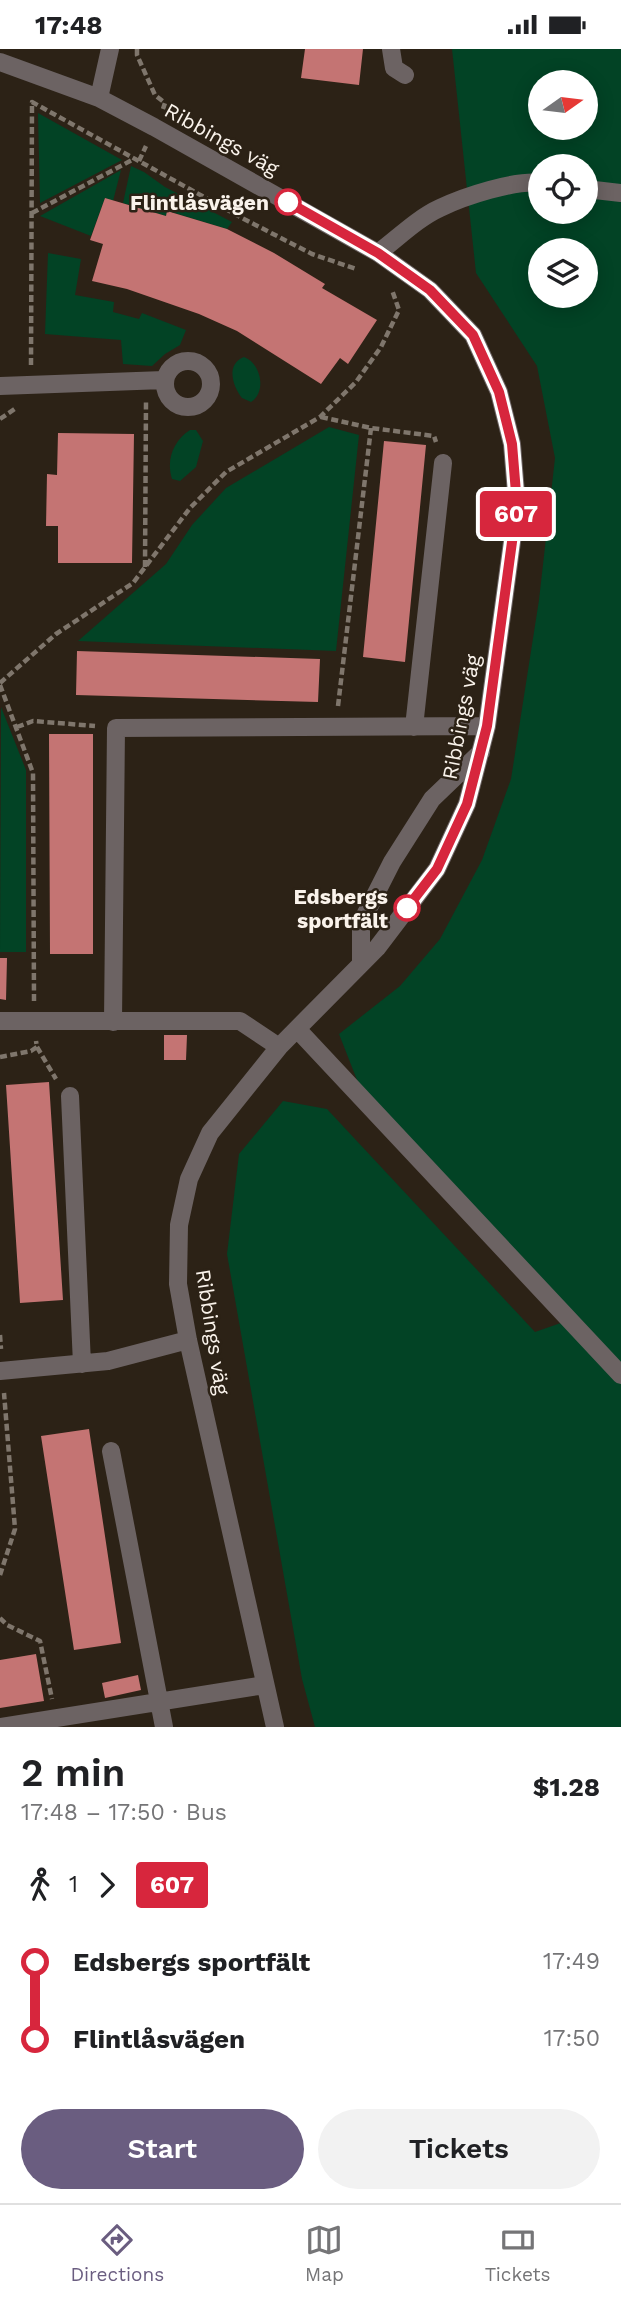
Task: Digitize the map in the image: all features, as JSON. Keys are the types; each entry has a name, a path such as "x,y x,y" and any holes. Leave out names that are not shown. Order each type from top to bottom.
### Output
{"street":[{"path":"99,98 110,49"},
{"path":"391,49 394,68 405,75"},
{"name":"Ribbings väg","path":"0,62 99,98 154,127 378,253 430,290 473,335 499,392 512,444 517,505 487,726 467,804 437,869 377,948 279,1047 210,1133 189,1179 178,1224 178,1284 188,1340 275,1727"},
{"path":"378,253 438,209 485,192 528,183"},
{"path":"598,190 621,193"},
{"path":"0,386 155,380"},
{"path":"414,727 443,463"},
{"path":"113,1021 116,728 487,726"},
{"path":"361,964 361,923 392,862 432,799 481,752"},
{"path":"0,1021 240,1021 279,1047"},
{"path":"298,1030 621,1375"},
{"path":"70,1096 82,1364"},
{"path":"2,1371 108,1361 188,1340"},
{"path":"111,1451 164,1727"},
{"path":"0,1727 265,1685"}],"path":[{"path":"0,419 19,406 31,385 32,102 312,254 368,272"},
{"path":"32,213 134,159"},
{"path":"70,1096 55,1078 37,1047 34,1021 33,773 0,684 56,634 134,583 190,508 226,472 320,417 356,382 381,347 399,310 390,286"},
{"path":"145,568 155,380"},
{"path":"320,417 371,428 434,436 443,463"},
{"path":"336,727 371,428"},
{"path":"17,727 33,721 116,728"},
{"path":"0,1057 31,1051 37,1047"},
{"path":"0,1335 9,1480 15,1529 0,1575"},
{"path":"0,1618 40,1641 55,1718"}],"green space":[{"path":"452,49 621,49 621,1727 315,1727 302,1679 227,1254 239,1154 283,1101 327,1109 535,1332 575,1318 359,1085 339,1034 400,986 440,939 482,860 511,779 539,600 555,458 537,366 476,273"},
{"path":"38,113 122,160 40,203"},
{"path":"131,166 232,222 227,229 168,211 166,216 123,203"},
{"path":"121,170 113,201 105,198 91,236 40,216"},
{"path":"48,253 81,259 75,295 114,302 113,312 139,319 142,313 186,330 180,345 152,366 123,364 121,340 45,334"},
{"path":"244,357 255,365 260,378 259,392 251,402 242,398 232,375 238,360"},
{"path":"329,427 359,435 336,651 78,641 166,564 192,525 226,488"},
{"path":"190,430 196,430 203,441 196,467 180,481 172,479 172,451"},
{"path":"1,707 26,770 26,952 0,952"}],"building":[{"path":"305,49 363,49 359,85 301,78"},
{"path":"105,198 166,216 167,211 227,229 274,253 325,284 322,288 377,320 348,364 340,358 321,384 237,331 199,314 127,289 92,281 103,244 90,240"},
{"path":"58,433 134,434 132,563 58,563 58,526 46,526 47,474 57,475"},
{"path":"384,441 426,445 405,662 363,657"},
{"path":"77,651 320,659 318,702 76,695"},
{"path":"49,734 93,734 93,954 50,954"},
{"path":"0,958 7,958 6,1000 0,999"},
{"path":"164,1035 187,1035 186,1060 164,1060"},
{"path":"49,1082 63,1300 20,1303 6,1085"},
{"path":"89,1429 121,1643 74,1650 41,1436"},
{"path":"36,1654 44,1701 0,1708 0,1660"},
{"path":"138,1675 141,1690 105,1698 102,1683"}],"bus line":[{"name":"607","path":"288,202 378,253 430,290 473,335 499,392 512,444 517,505 487,726 467,804 437,869 407,908"}],"place":[{"name":"Flintlåsvägen","path":"288,202"},
{"name":"Edsbergs sportfält","path":"407,908"}]}
